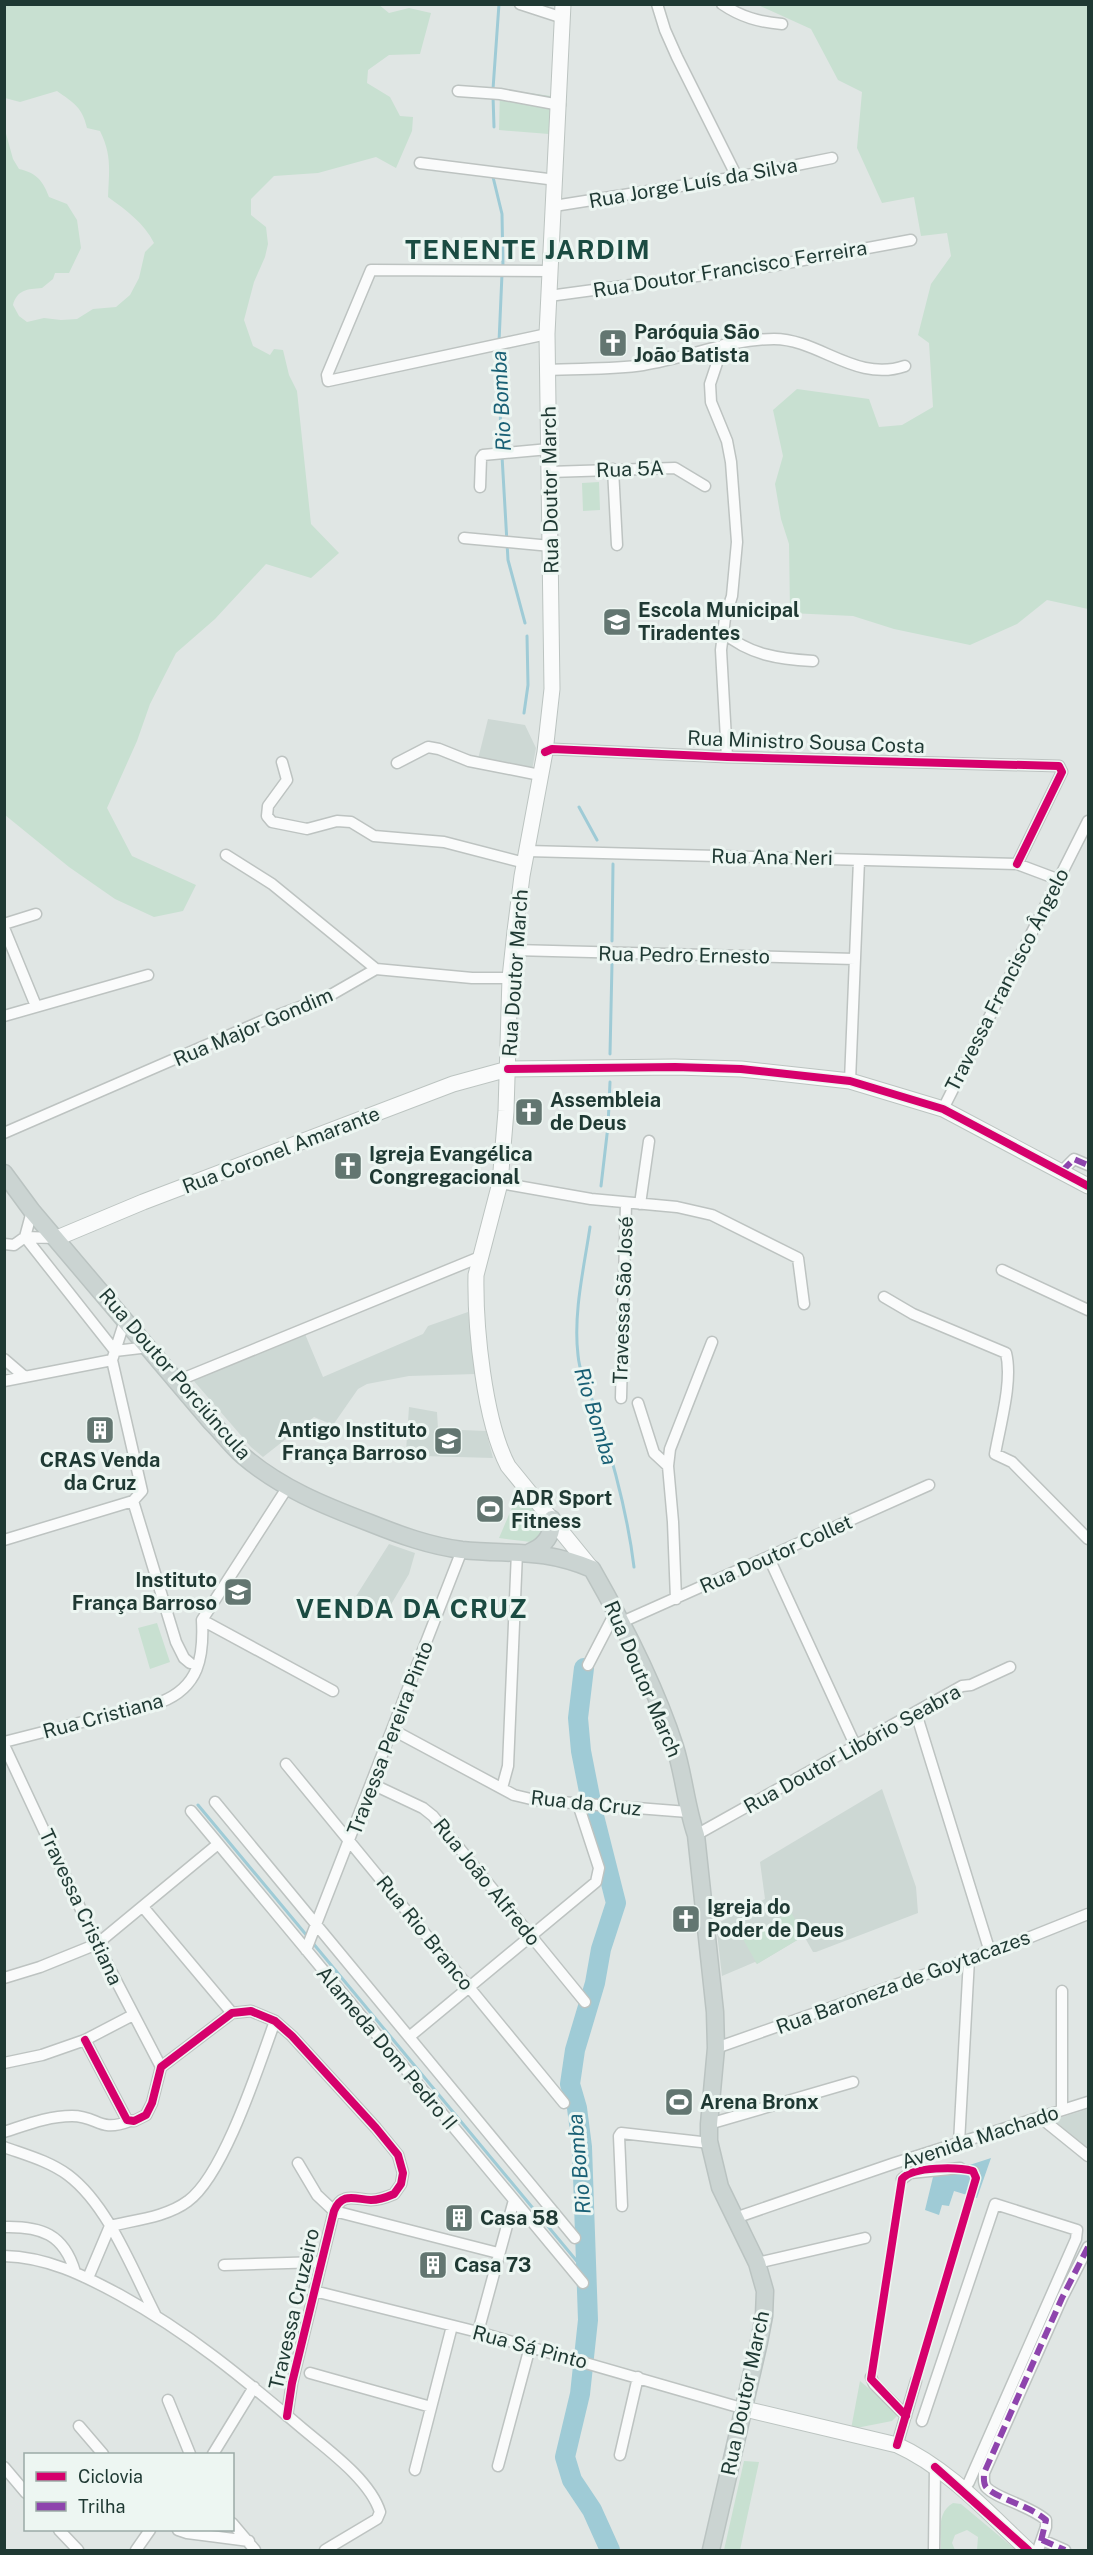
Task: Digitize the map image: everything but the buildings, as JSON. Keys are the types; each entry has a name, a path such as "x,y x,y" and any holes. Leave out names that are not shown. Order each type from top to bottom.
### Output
{"main road":[{"name":"Rua Doutor March","path":"563,11 547,370 553,659 545,752 526,857 510,978 508,1069 500,1183 476,1275 477,1317 493,1428 499,1448 508,1466 592,1569 619,1617 674,1743 681,1768 688,1812 696,1835 716,2012 716,2048 709,2124 710,2143 720,2187 757,2263 765,2290 764,2316 745,2409 711,2550"},
{"name":"Rua Coronel Amarante","path":"57,1238 163,1194 453,1084 508,1069 675,1067 741,1069 850,1081 943,1109 1089,1186"},
{"name":"Rua Doutor Porciúncula","path":"4,1173 32,1211 241,1454 287,1488 325,1506 408,1538 462,1550 524,1552 560,1557 592,1569"},
{"path":"524,1552 542,1546 549,1536 552,1519"},
{"path":"745,2409 897,2445 924,2459 963,2490 1028,2550"}],"street":[{"path":"520,4 563,11"},
{"path":"657,4 677,57 737,177"},
{"path":"722,4 736,14 760,22 782,24"},
{"path":"458,91 500,94 560,105"},
{"name":"Rua Jorge Luís da Silva","path":"554,206 737,177 832,158"},
{"path":"420,163 555,180"},
{"name":"Rua Doutor Francisco Ferreira","path":"549,296 771,266 910,240"},
{"path":"548,334 328,381 327,375 371,270 551,271"},
{"path":"547,370 614,369 644,365 723,345 782,340 873,370 889,371 905,366"},
{"path":"723,345 710,384 711,402 727,441 731,462 737,542 732,596 721,651 728,757"},
{"path":"480,487 483,455 549,449"},
{"name":"Rua 5A","path":"549,472 675,468 705,486"},
{"path":"613,469 617,545"},
{"path":"464,538 550,546"},
{"path":"723,632 735,643 759,654 813,661"},
{"path":"397,763 417,751 434,748 469,761 540,775"},
{"name":"Rua Ministro Sousa Costa","path":"545,752 552,749 728,757 1059,766 1062,772 1017,864"},
{"name":"Rua Ana Neri","path":"282,762 287,780 266,812 272,822 307,829 337,821 351,822 374,836 444,842 526,857 1017,864 1057,879"},
{"name":"Travessa Francisco Ângelo","path":"943,1109 1035,929 1057,879 1089,821"},
{"path":"226,855 272,884 376,969 472,978 510,978"},
{"path":"850,1081 859,860"},
{"path":"36,914 4,926 36,1006"},
{"name":"Rua Pedro Ernesto","path":"514,950 855,959"},
{"name":"Rua Major Gondim","path":"4,1133 262,1021 329,996 376,969"},
{"path":"4,1016 148,975"},
{"path":"640,1204 649,1141"},
{"path":"1062,1171 1074,1159 1089,1165"},
{"path":"500,1183 626,1203 676,1207 712,1215 798,1258 804,1304"},
{"name":"Travessa São José","path":"621,1398 626,1203"},
{"path":"25,1237 32,1211"},
{"path":"4,1540 133,1501 142,1491 114,1356 25,1237"},
{"path":"4,1244 14,1245 25,1237 57,1238"},
{"path":"177,1381 480,1257"},
{"path":"1002,1270 1089,1310"},
{"path":"884,1297 913,1314 1006,1353 1007,1379 995,1454 1012,1462 1089,1539"},
{"path":"114,1356 125,1320"},
{"path":"676,1599 668,1466 670,1449 712,1342"},
{"path":"4,1381 148,1347"},
{"path":"4,1359 25,1377"},
{"path":"638,1403 654,1453 668,1466"},
{"name":"Rua Doutor Collet","path":"619,1617 676,1599 929,1485"},
{"path":"287,1488 202,1620 333,1691"},
{"path":"133,1501 176,1642 184,1658 190,1663"},
{"name":"Travessa Pereira Pinto","path":"315,1930 462,1550"},
{"path":"502,1788 508,1766 524,1552"},
{"path":"769,1558 856,1747"},
{"path":"588,1665 619,1617"},
{"name":"Rua Cristiana","path":"4,1743 173,1697 188,1686 200,1664 203,1639 202,1620"},
{"name":"Rua Doutor Libório Seabra","path":"696,1835 962,1686 971,1685 1010,1667"},
{"path":"916,1713 990,1952"},
{"name":"Rua da Cruz","path":"393,1730 502,1788 535,1800 688,1812"},
{"name":"Travessa Cristiana","path":"4,1743 98,1944 161,2067"},
{"name":"Rua Rio Branco","path":"285,1764 564,2103"},
{"name":"Rua João Alfredo","path":"372,1784 428,1810 585,2002"},
{"name":"Alameda Dom Pedro II","path":"215,1802 315,1930 409,2037 574,2238"},
{"path":"409,2037 596,1882 599,1868 589,1805"},
{"name":"Alameda Dom Pedro II","path":"191,1811 583,2283"},
{"path":"4,1978 40,1967 98,1944 218,1844"},
{"path":"142,1907 232,2013"},
{"name":"Rua Baroneza de Goytacazes","path":"716,2048 990,1952 1089,1914"},
{"path":"307,1948 315,1930"},
{"path":"960,2143 969,1959"},
{"path":"1062,1991 1062,2110"},
{"path":"4,2132 62,2116 81,2117 108,2127 137,2121 146,2115 152,2103 161,2067 232,2013 251,2011 275,2021 292,2036 398,2155 403,2173 401,2184 394,2194 373,2200 344,2198 338,2202 334,2211"},
{"path":"4,2063 42,2055 85,2040 133,2016"},
{"path":"110,2226 171,2211 190,2200 216,2166 249,2093 275,2021"},
{"path":"85,2040 130,2121"},
{"path":"709,2124 853,2082"},
{"name":"Avenida Machado","path":"735,2218 1089,2102"},
{"path":"1041,2118 1089,2157"},
{"path":"622,2206 619,2136 621,2133 710,2143"},
{"path":"4,2147 48,2163 67,2174 85,2190 110,2226 155,2314"},
{"path":"298,2163 317,2196 334,2211 498,2253"},
{"path":"902,2179 910,2173 960,2168"},
{"path":"478,2332 514,2200"},
{"path":"922,2421 995,2204 1077,2230 1076,2239 969,2482 963,2490"},
{"name":"Travessa Cruzeiro","path":"287,2416 292,2383 334,2211"},
{"path":"88,2278 110,2226"},
{"path":"4,2227 31,2228 58,2240 68,2252 75,2271"},
{"path":"757,2263 865,2238"},
{"path":"1065,2550 1040,2545 1046,2520 1037,2512 989,2490 984,2481 984,2473 1062,2298 1089,2247"},
{"path":"4,2256 33,2257 75,2271 155,2314 231,2367 367,2488 380,2512 377,2519 325,2550"},
{"path":"224,2265 321,2262"},
{"name":"Rua Sá Pinto","path":"314,2291 478,2332 745,2409"},
{"path":"415,2470 452,2326"},
{"path":"498,2466 530,2347"},
{"path":"310,2373 431,2407"},
{"path":"620,2454 638,2377"},
{"path":"870,2377 874,2384 906,2416"},
{"path":"897,2445 916,2381"},
{"path":"214,2453 254,2387"},
{"path":"168,2400 190,2453"},
{"path":"79,2426 102,2453"},
{"path":"4,2466 17,2486 24,2491"},
{"path":"934,2550 935,2468"},
{"path":"234,2525 252,2546"},
{"path":"61,2531 78,2550"},
{"path":"136,2550 149,2531"},
{"path":"182,2531 252,2546"}],"shaded area":[{"path":"488,719 525,725 536,748 532,770 478,759"},
{"path":"468,1312 476,1374 409,1376 367,1384 358,1389 333,1425 314,1417 263,1457 251,1447 193,1380 305,1334 323,1377 423,1334 428,1326"},
{"name":"Antigo Instituto França Barroso","path":"409,1407 437,1412 438,1429 486,1431 493,1458 423,1456 406,1451"},
{"path":"389,1544 415,1553 409,1574 383,1618 353,1601"},
{"path":"882,1789 916,1887 918,1913 816,1952 813,1952 804,1936 757,1964 755,1962 722,1976 716,1924 765,1899 760,1862"},
{"path":"1088,2109 1088,2150 1055,2121"}],"green space":[{"path":"378,4 389,13 409,8 431,13 420,54 389,55 368,70 367,83 390,97 400,116 413,117 412,131 396,168 376,157 318,173 274,176 251,199 251,215 266,227 268,244 254,282 244,320 253,346 270,355 274,349 283,350 289,375 297,391 311,524 339,553 311,578 266,564 215,619 176,653 150,704 137,741 107,808 132,856 196,885 183,911 154,917 115,899 69,867 5,815 5,130 13,159 19,169 38,179 49,197 67,204 77,220 81,248 69,273 55,273 53,279 42,288 27,290 17,296 13,305 19,316 27,322 44,318 77,319 93,309 116,307 130,295 139,278 145,252 154,243 140,223 108,197 109,163 104,140 100,131 87,128 83,115 76,106 57,91 20,102 5,98 5,5"},
{"path":"758,5 1088,5 1088,609 1047,600 1017,624 970,645 894,629 853,616 790,613 789,544 781,519 775,484 783,456 773,410 797,389 869,399 879,427 902,425 933,407 929,343 918,335 931,284 951,256 947,233 921,236 914,197 882,203 857,148 862,92 838,80 811,29"},
{"path":"500,89 551,96 549,134 499,130"},
{"path":"599,482 600,510 583,511 582,483"},
{"path":"520,1489 544,1517 546,1526 539,1540 531,1542 499,1538"},
{"path":"157,1623 170,1662 150,1669 138,1628"},
{"path":"791,1912 804,1936 757,1964 743,1939"},
{"path":"860,2381 899,2414 892,2421 851,2429"},
{"path":"744,2461 759,2462 740,2550 724,2550"},
{"path":"953,2503 961,2504 1016,2550 977,2550 978,2537 967,2530 955,2535 952,2543 955,2550 941,2550 942,2518 944,2512"}],"water":[{"path":"991,2158 977,2198 954,2191 949,2206 942,2205 939,2215 925,2210 933,2177"}],"waterway":[{"name":"Rio Bomba","path":"493,89 499,4"},
{"name":"Rio Bomba","path":"493,96 494,127"},
{"name":"Rio Bomba","path":"493,177 502,214 503,267"},
{"name":"Rio Bomba","path":"499,342 502,274"},
{"name":"Rio Bomba","path":"499,348 501,450"},
{"name":"Rio Bomba","path":"502,456 508,560 525,623"},
{"name":"Rio Bomba","path":"524,713 528,685 527,636"},
{"name":"Rio Bomba","path":"579,807 597,840"},
{"name":"Rio Bomba","path":"612,941 613,864"},
{"name":"Rio Bomba","path":"610,1054 612,964"},
{"name":"Rio Bomba","path":"601,1186 608,1126 610,1082"},
{"name":"Rio Bomba","path":"590,1227 578,1307 578,1355 581,1372 600,1420 616,1474 625,1511 634,1567"},
{"name":"Rio Bomba","path":"584,1668 578,1718 581,1751 593,1812 616,1903 601,1949 595,1983 575,2050 570,2084 577,2108 582,2147 588,2320 580,2394 565,2457 572,2480 592,2510 610,2550"},
{"path":"198,1805 308,1937"},
{"path":"312,1942 585,2271"}],"tunnel":[{"path":"916,2381 976,2178 975,2171 960,2168"},
{"path":"871,2377 902,2179"}],"marked path":[{"path":"1062,1171 1074,1159 1088,1165"},
{"path":"1041,2541 1046,2520 1032,2510 991,2491 984,2484 984,2473 1062,2298 1088,2247"},
{"path":"1042,2540 1065,2550"}],"cycle path":[{"path":"545,752 552,749 727,757 1059,766 1062,772 1017,864"},
{"path":"508,1069 675,1067 741,1069 850,1081 943,1109 1088,1186"},
{"path":"85,2040 127,2120 134,2121 146,2115 152,2103 161,2067 232,2013 251,2011 275,2021 292,2036 398,2155 403,2173 401,2184 394,2194 374,2200 345,2199 337,2205 334,2211 292,2383 287,2416"},
{"path":"897,2445 907,2412 976,2178 973,2171 947,2168 925,2170 902,2179 871,2379 906,2416"},
{"path":"935,2467 1028,2550"}],"place":[{"name":"Paróquia São João Batista","path":"613,343"},
{"name":"Escola Municipal Tiradentes","path":"617,622"},
{"name":"Assembleia de Deus","path":"529,1112"},
{"name":"Igreja Evangélica Congregacional","path":"348,1166"},
{"name":"CRAS Venda da Cruz","path":"100,1430"},
{"name":"Antigo Instituto França Barroso","path":"448,1441"},
{"name":"ADR Sport Fitness","path":"490,1509"},
{"name":"Instituto França Barroso","path":"238,1592"},
{"name":"Igreja do Poder de Deus","path":"686,1919"},
{"name":"Arena Bronx","path":"679,2102"},
{"name":"Casa 58","path":"459,2218"},
{"name":"Casa 73","path":"433,2265"}],"district":[{"name":"TENENTE JARDIM","path":"528,249"},
{"name":"VENDA DA CRUZ","path":"412,1608"}]}
